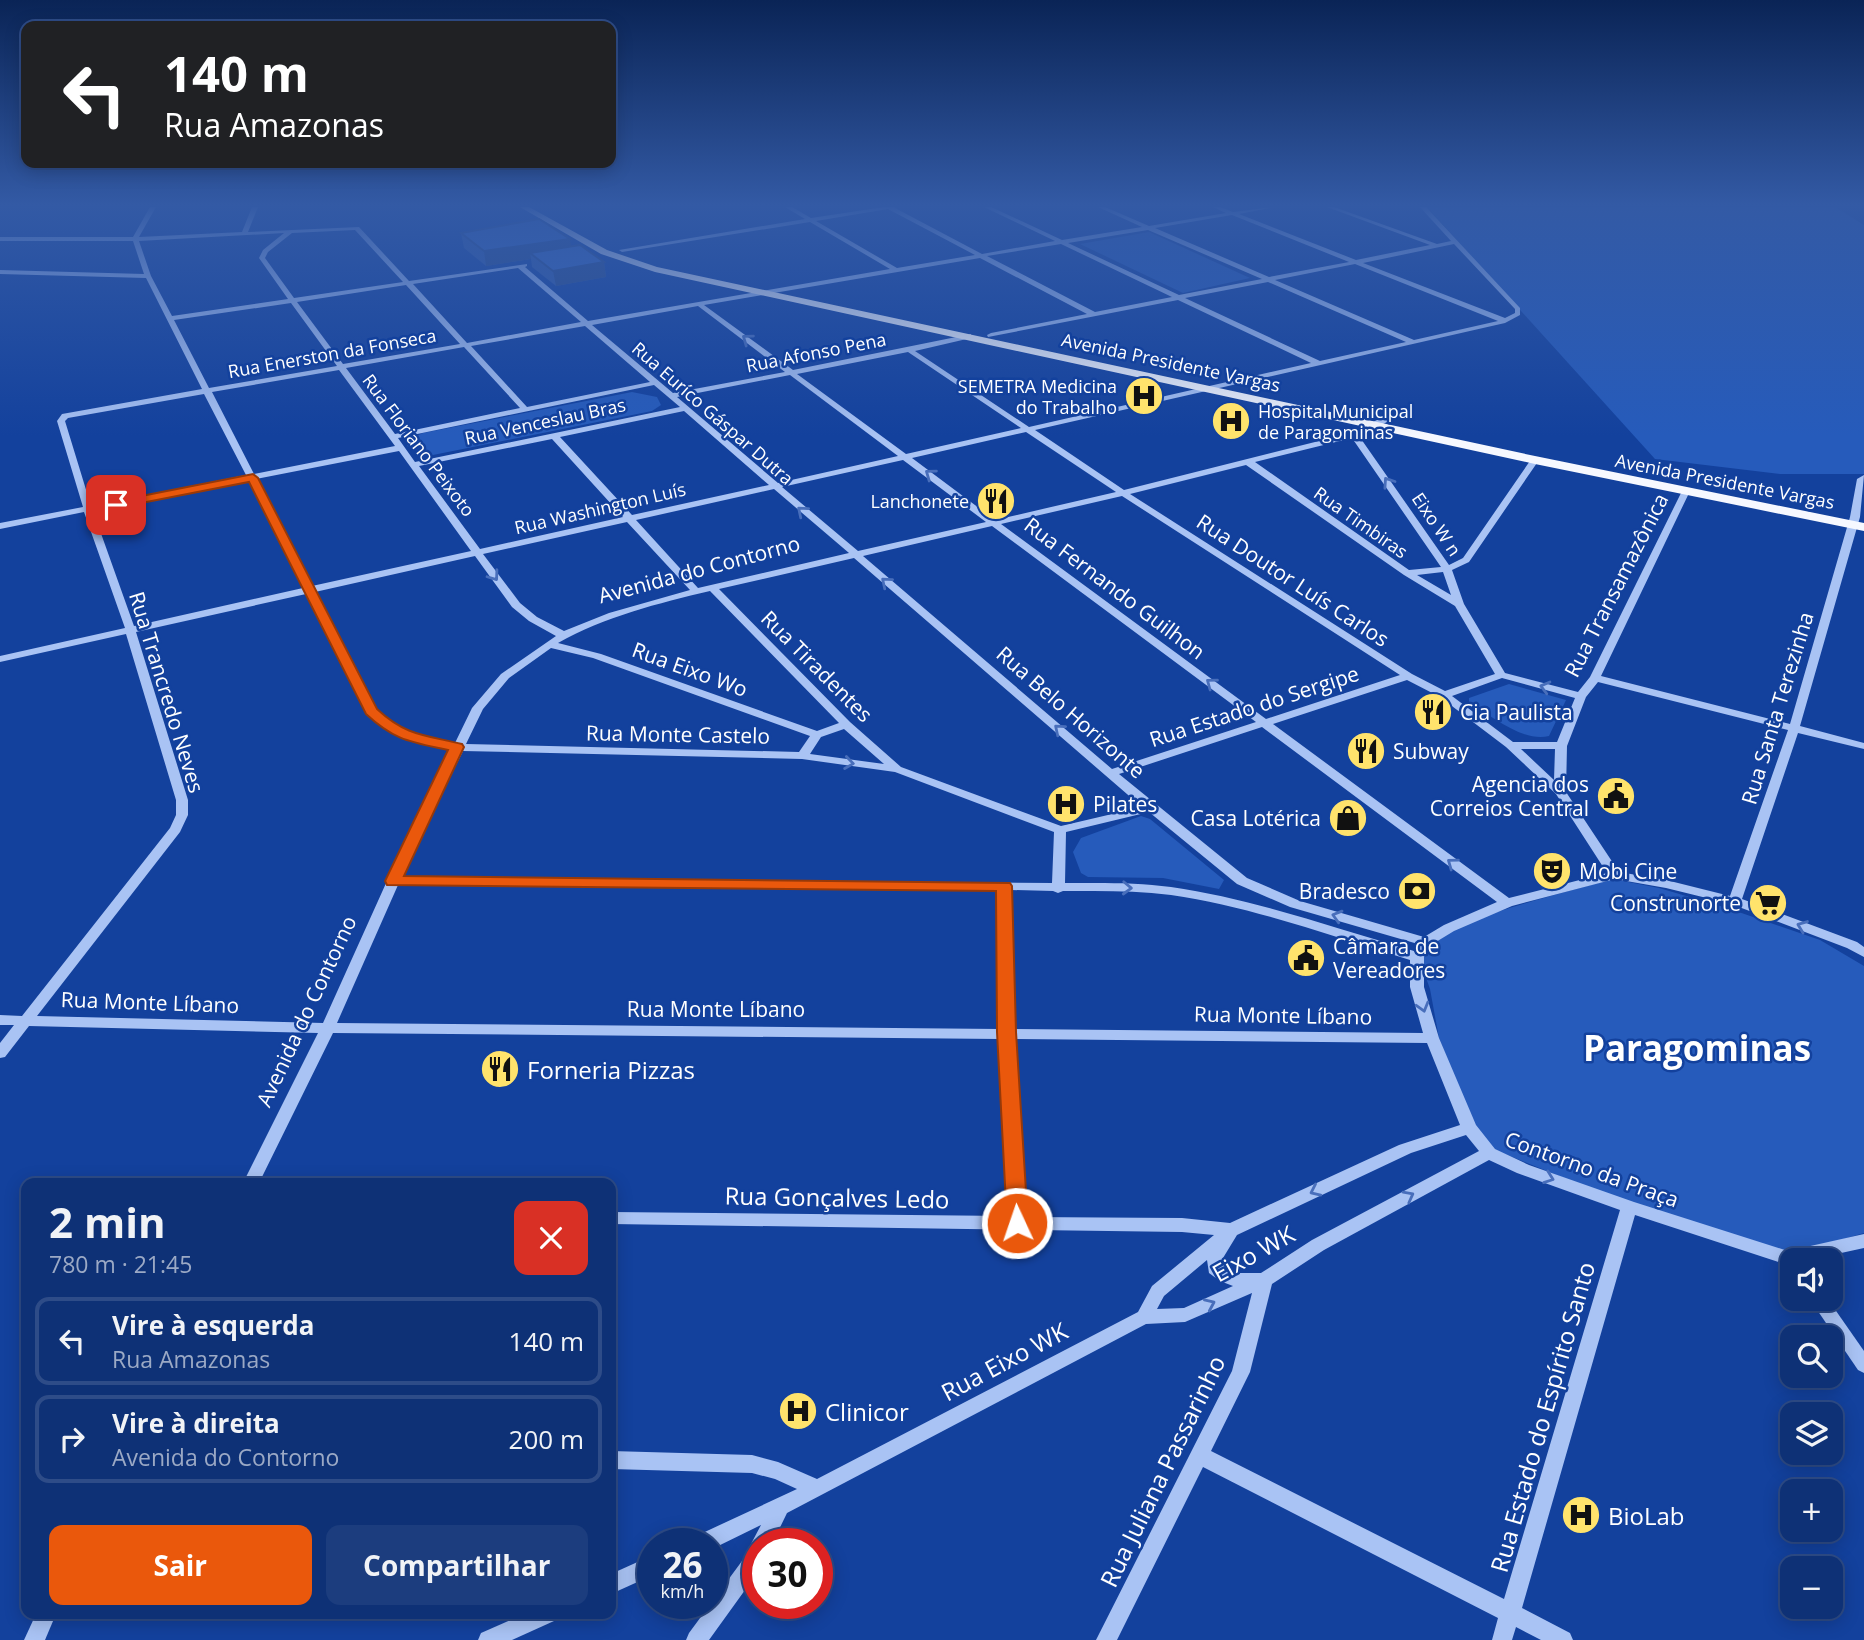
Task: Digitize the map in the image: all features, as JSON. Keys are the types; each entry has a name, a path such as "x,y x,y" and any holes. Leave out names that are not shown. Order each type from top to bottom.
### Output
{"main road":[{"name":"Avenida Presidente Vargas","path":"727,284 1208,388 1857,520 1864,527"},
{"name":"Avenida Presidente Vargas","path":"765,284 991,335 1231,384 1535,460 1686,491 1857,520"}],"street":[{"path":"152,284 371,711 388,727 403,735 457,747"},
{"name":"Rua Floriano Peixoto","path":"281,284 516,605 533,619 563,635"},
{"path":"169,319 400,284"},
{"path":"411,284 525,409"},
{"name":"Rua Euríco Gáspar Dutra","path":"541,284 854,555"},
{"name":"Rua Enerston da Fonseca","path":"65,416 816,284"},
{"path":"1034,284 1093,314"},
{"path":"1148,284 1319,364"},
{"path":"991,335 1250,284"},
{"path":"1277,284 1413,342"},
{"path":"1410,284 1505,321 1518,314 1518,309 1494,284"},
{"name":"Rua Fernando Guilhon","path":"699,305 1507,903"},
{"name":"Rua Washington Luís","path":"0,659 1505,321"},
{"name":"Rua Afonso Pena","path":"669,396 909,350 968,336"},
{"name":"Rua Doutor Luís Carlos","path":"909,350 1123,493 1408,677 1444,695 1510,745 1560,792"},
{"name":"Rua Venceslau Bras","path":"391,437 654,383"},
{"name":"Rua Venceslau Bras","path":"413,465 684,409"},
{"name":"Rua Trancredo Neves","path":"25,1020 176,829 182,815 182,800 130,629 61,421 65,416"},
{"name":"Avenida do Contorno","path":"253,1178 328,1028 393,881 478,708 505,676 549,644 563,635 612,615 696,591 1123,493 1354,435 1382,422"},
{"name":"Eixo W n","path":"1354,435 1447,569 1460,604 1501,675"},
{"path":"554,436 696,591"},
{"path":"0,526 400,448"},
{"path":"1408,573 1447,569 1466,560 1535,460"},
{"name":"Rua Timbiras","path":"1247,461 1408,573 1460,604"},
{"name":"Rua Santa Terezinha","path":"1735,901 1794,728 1857,520 1861,479 1864,478"},
{"name":"Rua Transamazônica","path":"1561,746 1581,696 1595,678 1686,491"},
{"name":"Rua Belo Horizonte","path":"854,555 1151,808 1242,881 1295,904 1426,942"},
{"name":"Rua Tiradentes","path":"712,587 846,724 897,769"},
{"name":"Rua Eixo Wo","path":"549,644 597,656 817,735"},
{"path":"1444,695 1501,675 1581,696"},
{"name":"Rua Estado do Sergipe","path":"1111,773 1408,677"},
{"path":"1595,678 1864,746"},
{"path":"802,756 817,735 846,724"},
{"path":"1510,745 1561,746 1560,792 1615,875"},
{"name":"Rua Monte Castelo","path":"457,747 802,756 897,769 1059,830"},
{"path":"1058,889 1059,830 1151,808"},
{"path":"393,881 1004,886 1058,889 1128,887 1224,901 1417,957 1426,942 1449,928 1507,903 1615,875 1735,901 1860,946"},
{"path":"1224,901 1237,892 1242,881"},
{"path":"1004,886 1006,1032 1017,1223"},
{"name":"Contorno da Praça","path":"1417,957 1417,988 1432,1038 1469,1128 1489,1153 1629,1207 1780,1258"},
{"name":"Rua Monte Líbano","path":"0,1020 328,1028 1006,1032 1432,1038"},
{"path":"0,1053 25,1020"},
{"path":"1264,1280 1238,1281 1223,1277 1215,1268 1215,1257 1231,1230 1405,1149 1469,1128"},
{"name":"Eixo WK","path":"1144,1317 1185,1315 1264,1280 1318,1245 1489,1153"},
{"name":"Rua Estado do Espírito Santo","path":"1502,1640 1629,1207"},
{"name":"Rua Gonçalves Ledo","path":"616,1218 1182,1226 1231,1230"},
{"name":"Eixo WK","path":"1144,1317 1158,1291 1231,1230"},
{"name":"Contorno da Praça","path":"1838,1248 1864,1241"},
{"name":"Rua Juliana Passarinho","path":"1106,1640 1241,1372 1264,1280"},
{"path":"1826,1311 1864,1365"},
{"name":"Rua Eixo WK","path":"728,1531 817,1489 1144,1317"},
{"path":"1200,1456 1563,1640"},
{"path":"616,1460 752,1464 778,1471 817,1489"},
{"path":"770,1528 780,1507"},
{"path":"616,1582 637,1572"},
{"path":"696,1640 742,1578"},
{"path":"34,1640 44,1619"},
{"path":"488,1640 536,1619"}],"shaded area":[{"path":"1163,284 1225,284 1183,293"},
{"path":"1496,284 1864,284 1864,474 1780,474 1655,459"},
{"path":"632,392 657,397 661,405 652,411 433,455 422,454 407,446 414,437 423,433"},
{"path":"1509,684 1566,700 1549,736 1539,737 1518,732 1469,703 1469,698"},
{"path":"1141,816 1150,819 1224,880 1219,889 1163,878 1088,877 1081,873 1073,852 1081,838"},
{"path":"1613,879 1659,888 1727,908 1820,940 1864,966 1864,1233 1814,1248 1780,1248 1780,1254 1616,1199 1480,1144 1439,1038 1430,989 1419,958 1428,945 1441,935 1515,906"}],"place":[{"name":"SEMETRA Medicina do Trabalho","path":"1144,396"},
{"name":"Hospital Municipal de Paragominas","path":"1231,421"},
{"name":"Lanchonete","path":"996,501"},
{"name":"Cia Paulista","path":"1433,712"},
{"name":"Subway","path":"1366,751"},
{"name":"Agencia dos Correios Central","path":"1616,796"},
{"name":"Pilates","path":"1066,804"},
{"name":"Casa Lotérica","path":"1348,818"},
{"name":"Mobi Cine","path":"1552,871"},
{"name":"Bradesco","path":"1417,891"},
{"name":"Construnorte","path":"1768,903"},
{"name":"Câmara de Vereadores","path":"1306,958"},
{"name":"Forneria Pizzas","path":"500,1069"},
{"name":"Clinicor","path":"798,1411"},
{"name":"BioLab","path":"1581,1515"}],"district":[{"name":"Paragominas","path":"1697,1047"}],"route":[{"path":"116,505 253,478 371,711 388,727 403,735 457,747 393,881 1004,886 1006,1032 1017,1223"}]}
